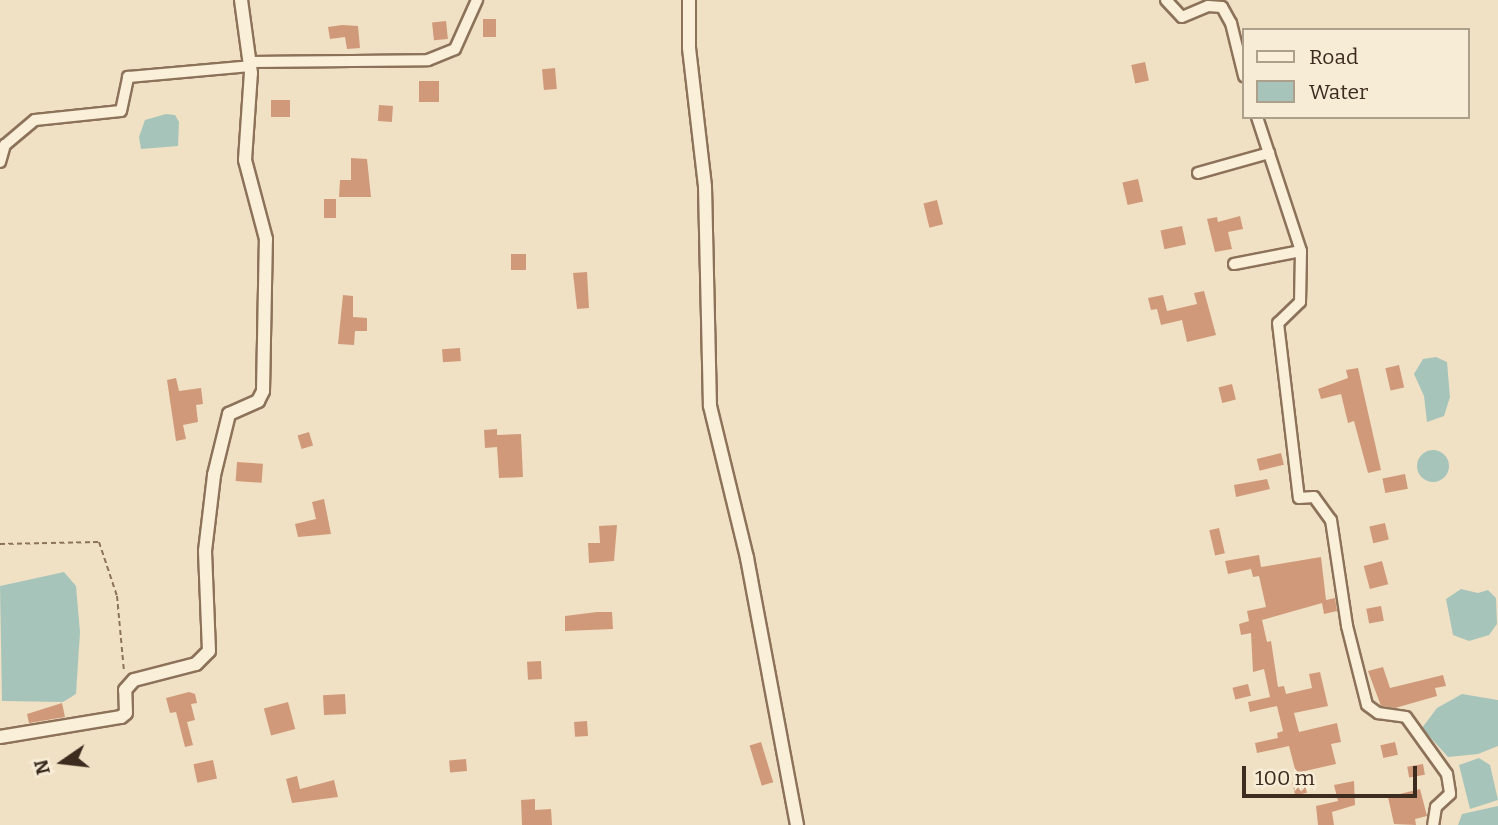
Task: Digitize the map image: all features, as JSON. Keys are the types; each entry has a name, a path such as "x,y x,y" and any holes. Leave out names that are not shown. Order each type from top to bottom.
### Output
{"street":[{"path":"0,737 121,717 126,713 125,690 134,680 205,659 209,651 205,551 214,475 229,414 258,401 263,391 266,239 246,160 252,113 251,64 241,0"},
{"path":"0,162 5,145 35,120 121,111 128,77 251,64 428,60 455,49 477,0"},
{"path":"689,0 689,48 705,187 710,406 747,558 797,825"},
{"path":"1166,0 1182,17 1208,6 1222,7 1231,23 1242,68"},
{"path":"1258,119 1301,251 1300,302 1278,323 1299,498 1314,497 1331,520 1346,626 1367,705 1378,713 1406,717 1447,774 1450,794 1436,807 1433,825"},
{"path":"1198,173 1269,153"},
{"path":"1234,264 1301,251"}],"path":[{"path":"0,544 99,542 117,596 125,690"}],"water":[{"path":"166,114 175,115 179,122 178,146 141,149 139,137 145,120"},
{"path":"1436,357 1447,362 1450,397 1444,416 1427,422 1424,396 1414,374 1423,359"},
{"path":"1433,450 1444,455 1449,466 1444,477 1433,482 1422,477 1417,466 1422,455"},
{"path":"64,572 76,586 80,632 76,694 63,702 2,701 0,586"},
{"path":"1461,589 1478,593 1488,590 1496,598 1497,624 1489,635 1469,641 1453,635 1446,599"},
{"path":"1462,694 1498,700 1498,746 1478,754 1448,757 1422,728 1437,708"},
{"path":"1479,758 1490,765 1498,800 1470,809 1459,765"},
{"path":"1498,806 1498,825 1458,825 1462,814"}],"building":[{"path":"483,19 496,19 496,37 483,37"},
{"path":"446,21 448,39 434,40 432,22"},
{"path":"358,26 360,48 347,49 345,37 330,39 328,27"},
{"path":"1145,62 1149,81 1135,83 1131,65"},
{"path":"555,68 557,89 544,90 542,69"},
{"path":"419,81 439,81 439,102 419,102"},
{"path":"271,100 290,100 290,117 271,117"},
{"path":"379,105 393,106 392,122 378,121"},
{"path":"351,158 367,159 371,197 339,197 340,180 351,180"},
{"path":"1138,179 1143,201 1128,205 1122,183"},
{"path":"324,199 336,199 336,218 324,218"},
{"path":"937,200 943,224 929,228 923,203"},
{"path":"1240,216 1243,229 1228,232 1232,249 1215,252 1207,219 1217,217 1218,222"},
{"path":"1182,226 1186,245 1164,249 1160,231"},
{"path":"511,254 526,254 526,270 511,270"},
{"path":"587,272 589,308 577,309 573,273"},
{"path":"1204,291 1216,335 1187,342 1182,320 1161,325 1157,309 1151,310 1148,298 1163,295 1167,311 1197,304 1194,293"},
{"path":"343,295 353,296 353,317 367,318 367,331 355,331 354,345 338,344"},
{"path":"460,348 461,361 443,362 442,349"},
{"path":"1399,365 1404,387 1391,391 1385,368"},
{"path":"1358,368 1381,470 1368,473 1354,421 1348,423 1341,394 1321,399 1318,389 1348,378 1346,370"},
{"path":"176,378 179,391 201,388 203,404 196,405 198,422 183,425 186,439 176,441 167,380"},
{"path":"1232,384 1236,400 1222,403 1218,387"},
{"path":"497,429 497,435 521,434 523,477 499,478 497,447 485,448 484,430"},
{"path":"309,432 313,445 302,449 298,436"},
{"path":"1281,453 1284,465 1260,471 1257,459"},
{"path":"237,462 263,464 262,483 236,481"},
{"path":"1405,474 1408,489 1385,493 1382,478"},
{"path":"1267,479 1270,489 1236,497 1234,485"},
{"path":"324,499 331,534 298,537 295,524 316,519 312,502"},
{"path":"1385,523 1389,540 1373,543 1369,527"},
{"path":"617,525 614,561 589,563 588,543 600,543 599,526"},
{"path":"1219,528 1225,553 1215,556 1209,530"},
{"path":"1259,555 1261,567 1321,557 1326,600 1335,598 1337,611 1324,614 1322,603 1262,620 1267,642 1271,641 1278,687 1284,686 1286,694 1312,688 1309,674 1320,672 1328,706 1294,713 1299,732 1337,723 1341,742 1331,744 1336,764 1296,773 1289,746 1257,753 1255,743 1278,738 1277,733 1283,731 1277,706 1250,712 1248,702 1270,697 1264,669 1253,672 1251,633 1241,635 1239,624 1249,621 1247,611 1266,607 1259,576 1253,577 1251,569 1228,574 1225,561"},
{"path":"1382,561 1388,584 1370,589 1364,566"},
{"path":"1381,606 1384,621 1369,624 1366,609"},
{"path":"612,612 613,629 565,631 565,616"},
{"path":"541,661 542,679 528,680 527,662"},
{"path":"1383,667 1390,688 1443,675 1446,686 1435,688 1437,696 1395,708 1381,706 1368,671"},
{"path":"1248,684 1251,696 1235,700 1232,688"},
{"path":"189,692 195,694 197,703 191,704 195,720 187,722 193,745 185,747 176,712 170,713 166,698"},
{"path":"345,694 346,714 324,715 323,695"},
{"path":"288,702 295,729 271,736 264,708"},
{"path":"62,703 65,717 29,723 27,714"},
{"path":"587,721 588,736 575,737 574,722"},
{"path":"761,742 773,782 762,786 750,746"},
{"path":"1395,742 1398,755 1383,758 1380,745"},
{"path":"466,759 467,771 450,772 449,760"},
{"path":"213,760 217,779 197,783 193,764"},
{"path":"1423,764 1425,775 1409,778 1407,767"},
{"path":"297,776 300,789 334,780 338,797 292,803 286,779"},
{"path":"1304,780 1307,793 1295,795 1292,783"},
{"path":"1354,781 1355,805 1332,812 1334,825 1318,825 1316,806 1338,801 1334,785"},
{"path":"1420,789 1427,816 1415,819 1416,825 1394,824 1388,797"},
{"path":"535,799 535,810 551,809 552,825 522,825 521,800"}]}
